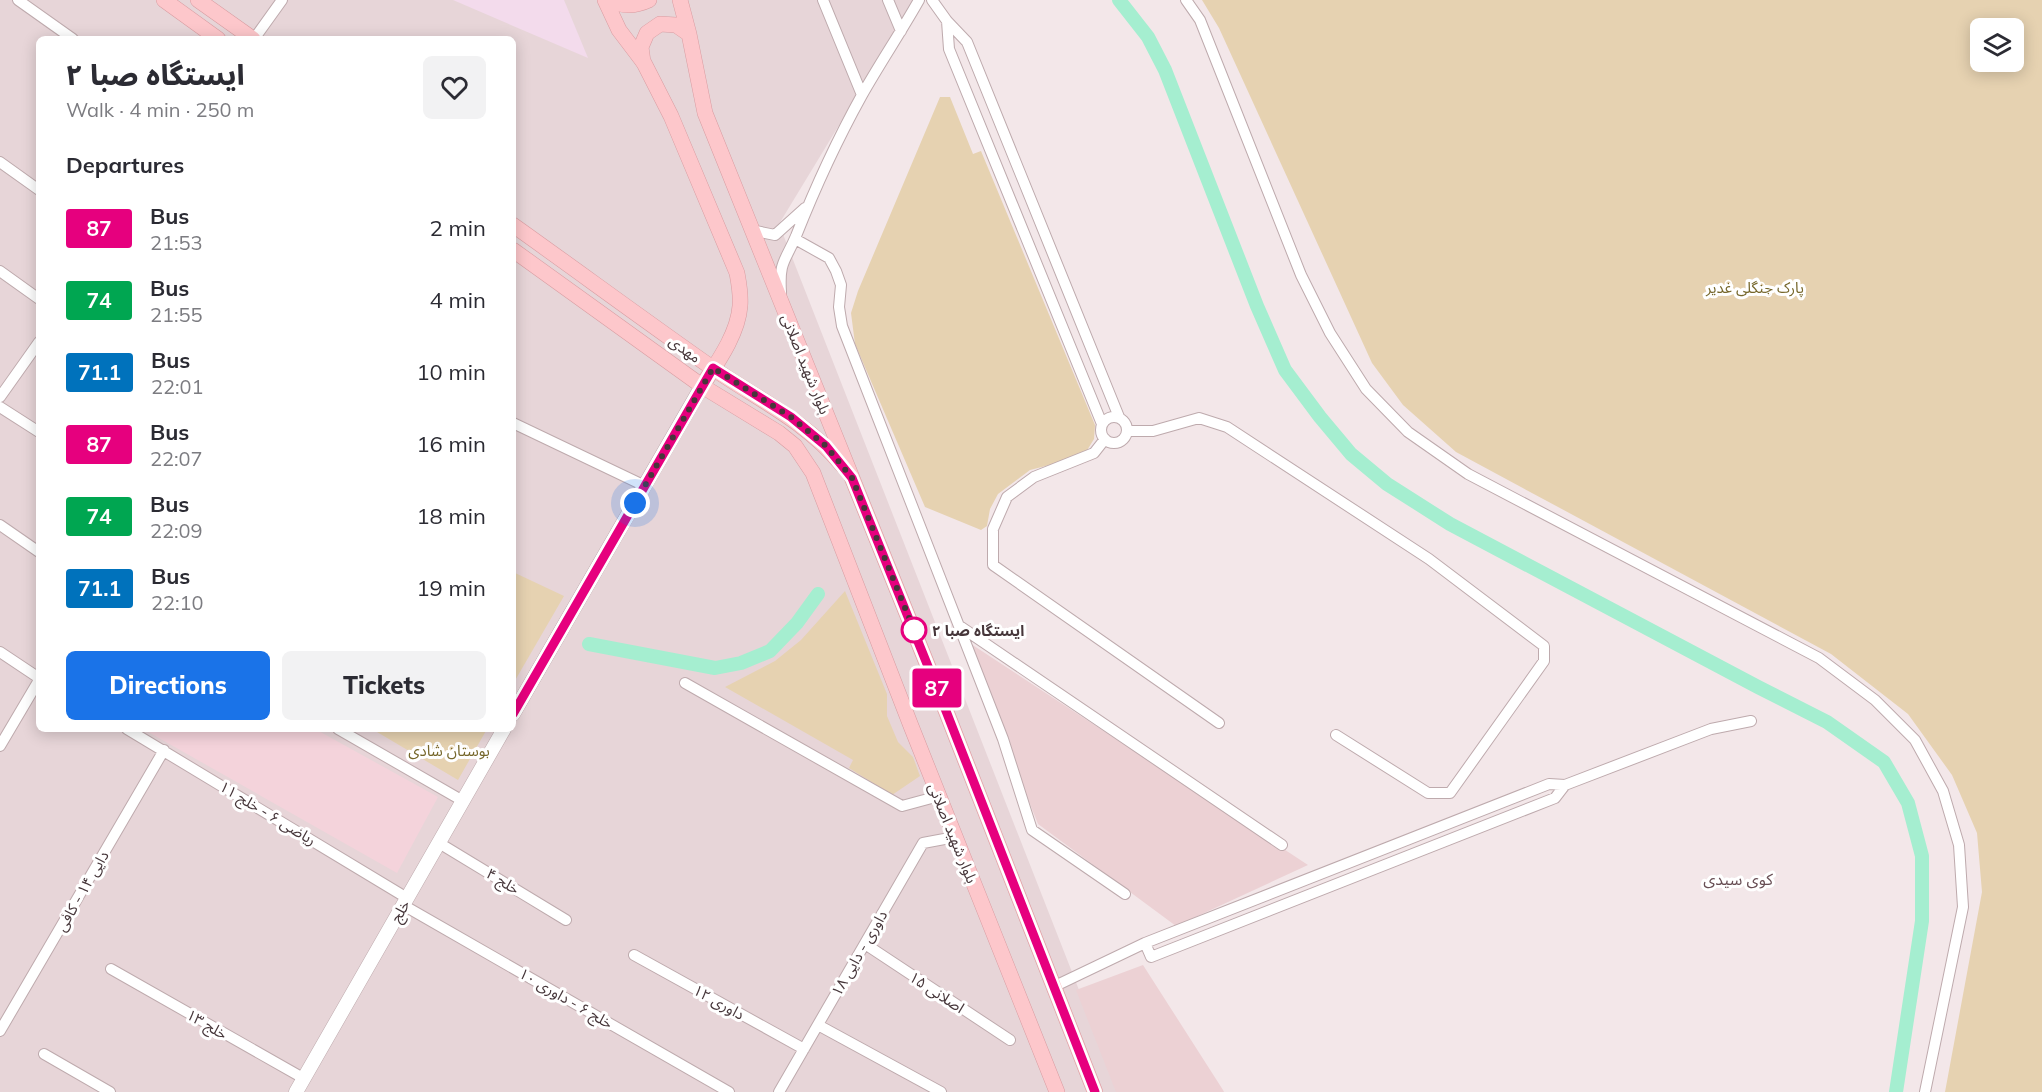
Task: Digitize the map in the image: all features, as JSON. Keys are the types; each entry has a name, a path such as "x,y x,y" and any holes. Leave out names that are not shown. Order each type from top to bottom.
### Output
{"main road":[{"path":"164,0 214,36"},
{"path":"198,0 249,36"},
{"path":"605,0 619,30 644,63 671,116 737,273 741,293 740,309 733,331 702,386"},
{"path":"611,0 618,4 636,6 649,0"},
{"name":"بلوار شهید اصلانی","path":"680,0 705,113 946,711 1095,1092"},
{"path":"644,63 641,47 647,33 660,24 676,25 689,34"},
{"name":"مهدی","path":"516,227 713,368 791,417 826,446 852,478"},
{"name":"مهدی","path":"516,252 702,386 779,433 795,446 813,473"},
{"name":"بلوار شهید اصلانی","path":"813,473 1057,1092"}],"street":[{"path":"18,0 69,36"},
{"path":"255,36 282,0"},
{"path":"823,0 862,95"},
{"path":"888,0 901,31"},
{"path":"781,302 779,273 784,258 795,239 807,205 862,95 919,0"},
{"path":"932,0 947,21 967,42 1119,417 1125,422 1128,431 1125,438 1119,442 1110,442 1105,439 1101,430 1102,424 1106,419 1119,417"},
{"path":"1186,0 1200,20 1301,274 1330,333 1366,389 1408,432 1468,474 1819,658 1875,700 1915,740 1943,791 1959,845 1963,907 1924,1092"},
{"path":"947,21 949,49 1102,424"},
{"path":"963,81 980,74"},
{"path":"982,126 998,120"},
{"path":"0,162 36,188"},
{"path":"751,230 775,235 807,205"},
{"path":"1016,212 1033,205"},
{"path":"795,239 829,258 836,271 841,285 839,307 842,326 1003,739 1032,830 1125,894"},
{"path":"0,271 36,297"},
{"path":"1062,326 1080,319"},
{"path":"0,397 36,346"},
{"path":"516,709 702,386"},
{"path":"0,407 36,430"},
{"path":"1128,431 1153,431 1199,418 1227,427 1429,559 1544,646 1544,661 1450,793 1428,793 1336,735"},
{"path":"516,424 645,486"},
{"path":"1105,439 1095,453 1034,477 1007,497 993,529 993,565 1219,723"},
{"path":"0,525 36,550"},
{"path":"960,627 1282,845"},
{"path":"0,652 36,677"},
{"path":"685,683 902,806 939,796"},
{"path":"0,746 36,684"},
{"path":"1053,987 1145,943 1549,784 1565,785 1711,729 1751,721"},
{"name":"ریاضی ۶ - خلج ۱۱","path":"132,732 405,901"},
{"path":"343,732 463,801"},
{"name":"خلج","path":"296,1092 502,732"},
{"name":"دایی ۱۴ - کافی","path":"0,1031 164,750"},
{"path":"1145,943 1151,957 1555,798 1565,785"},
{"name":"داوری - دایی ۱۸","path":"779,1092 923,843 955,837"},
{"name":"خلج ۴","path":"439,843 566,920"},
{"name":"خلج ۶ - داوری ۱۰","path":"405,901 729,1092"},
{"name":"اصلانی ۱۵","path":"865,944 1010,1040"},
{"name":"داوری ۱۲","path":"634,955 804,1049"},
{"name":"خلج ۱۳","path":"111,969 303,1078"},
{"path":"818,1026 941,1092"},
{"path":"44,1054 110,1092"}],"shaded area":[{"path":"0,0 915,0 779,224 1119,1092 0,1092"},
{"path":"453,0 564,0 588,58"},
{"path":"965,640 1308,865 1176,926 1038,824"},
{"path":"148,732 320,732 438,797 397,873"},
{"path":"1143,965 1224,1092 1116,1092 1076,990"}],"green space":[{"name":"پارک جنگلی غدیر","path":"1202,0 2042,0 2042,1092 1945,1092 1982,892 1977,833 1952,775 1908,714 1831,654 1456,452 1403,405 1372,363 1219,28"},
{"path":"940,97 950,97 973,154 981,151 1095,425 1094,439 1086,452 1069,460 1030,470 998,494 990,509 987,526 981,530 925,507 855,344 851,313 858,291"},
{"path":"516,573 564,596 516,679"},
{"path":"845,591 887,694 887,716 898,742 913,757 920,776 892,795 849,768 853,760 725,687 775,661 801,640"},
{"name":"بوستان شادی","path":"377,732 485,732 458,780"}],"waterway":[{"path":"1119,0 1148,37 1165,70 1257,306 1285,370 1351,454 1387,484 1450,524 1827,722 1884,762 1908,803 1922,856 1922,921 1896,1092"},
{"path":"589,644 715,668 741,663 770,651 797,623 818,594"}],"bus line":[{"name":"87","path":"516,709 713,368 791,417 826,446 852,478 1095,1092"}],"place":[{"name":"ایستگاه صبا ۲","path":"914,630"}],"district":[{"name":"کوی سیدی","path":"1738,879"}],"route":[{"path":"635,503 713,368 791,417 826,446 852,478 914,630"}]}
